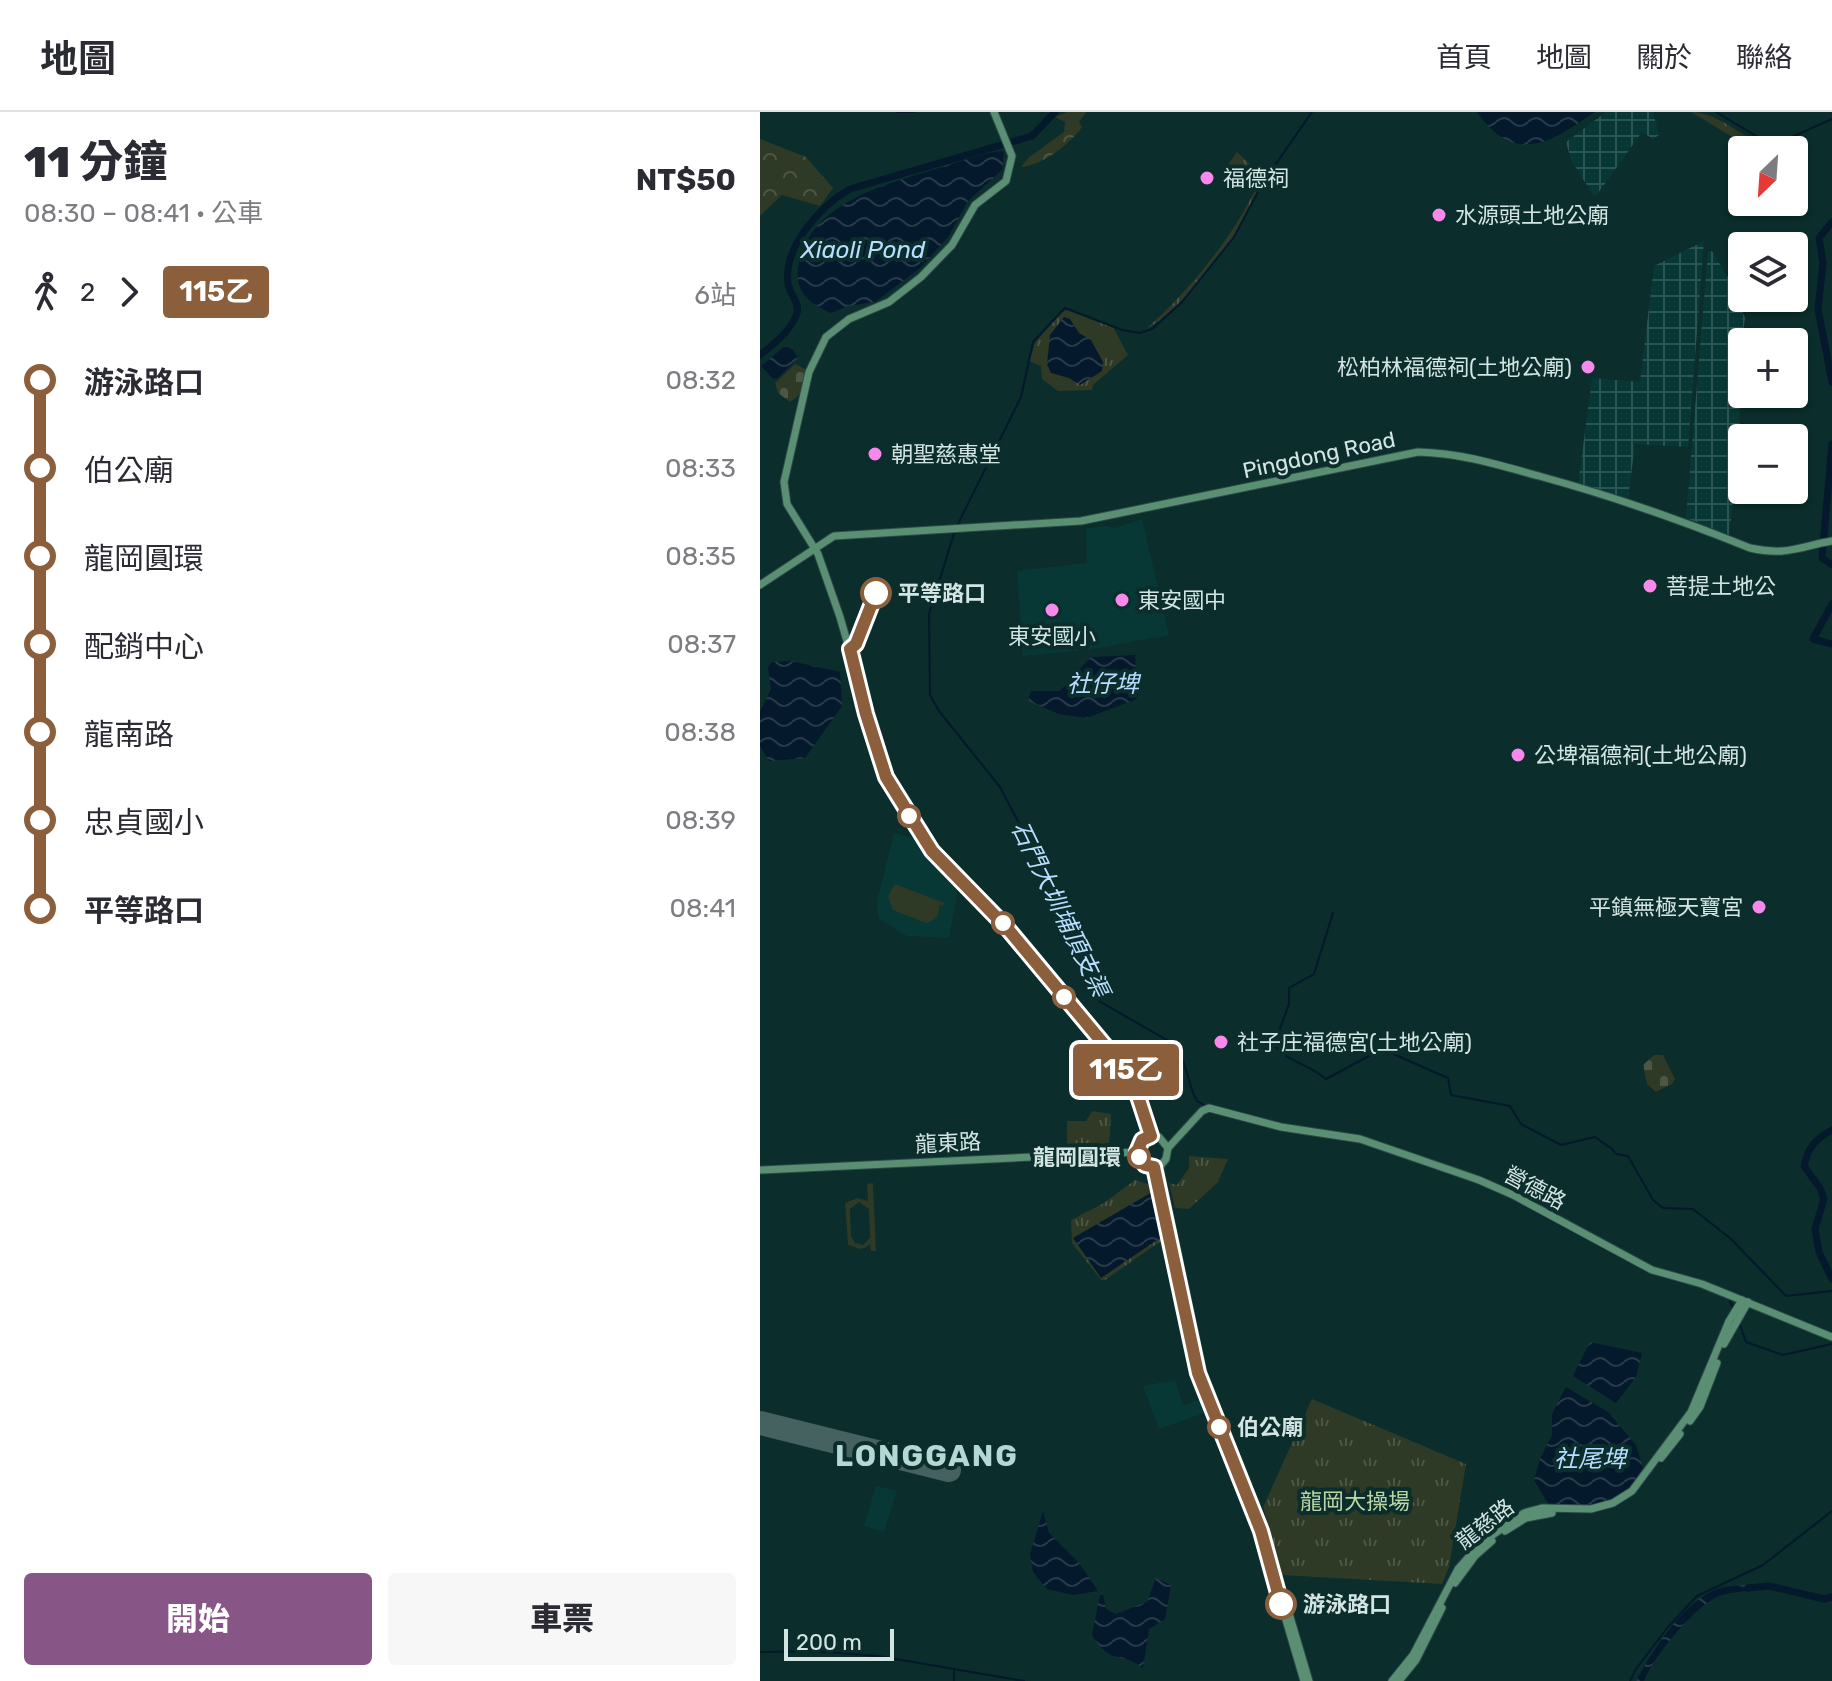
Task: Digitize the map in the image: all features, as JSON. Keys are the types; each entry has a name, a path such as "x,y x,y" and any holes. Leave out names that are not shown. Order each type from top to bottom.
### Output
{"street":[{"path":"994,112 1012,156 1006,181 975,205 952,245 921,277 880,308 843,322 822,345 809,372 784,490 789,511 815,549 847,638 886,777 932,851 1007,928 1132,1078 1151,1136"},
{"name":"Pingdong Road","path":"760,585 834,536 1052,524 1102,518 1418,452 1468,457 1591,490 1650,508 1750,548 1782,553 1832,541"},
{"name":"營德路","path":"1168,1148 1202,1111 1209,1108 1281,1127 1360,1139 1479,1180 1513,1195 1635,1263 1745,1301 1832,1337"},
{"path":"1151,1136 1159,1137 1168,1148 1166,1159 1157,1166 1145,1165 1137,1152 1142,1140 1151,1136"},
{"name":"龍東路","path":"760,1170 1137,1152"},
{"path":"1157,1166 1198,1373 1261,1531 1306,1681"},
{"name":"龍慈路","path":"1392,1681 1413,1655 1458,1569 1480,1544 1504,1528 1536,1514 1593,1514 1617,1506 1637,1493 1700,1407 1745,1301"},
{"name":"龍慈路","path":"1399,1681 1424,1647 1450,1590 1475,1556 1504,1528"}],"shaded area":[{"path":"1606,112 1653,112 1659,135 1653,139 1642,132 1596,196 1571,160 1566,142"},
{"path":"1704,241 1688,447 1635,444 1628,499 1578,485 1592,378 1640,382 1654,266"},
{"path":"1712,251 1728,277 1728,312 1743,312 1745,318 1744,328 1728,328 1728,408 1740,408 1740,424 1728,424 1728,504 1733,504 1729,535 1686,518 1708,252"},
{"name":"東安國中","path":"1142,519 1169,635 1088,650 1023,656 1017,571 1087,563 1086,529 1115,528"},
{"path":"894,833 920,840 959,883 949,938 907,936 878,918 877,902"},
{"path":"1175,1380 1183,1405 1205,1398 1210,1411 1159,1429 1143,1386"},
{"path":"876,1486 897,1491 884,1532 864,1526"}],"green space":[{"path":"1067,112 1086,112 1079,122 1082,127 1077,134 1047,158 1021,167 1028,158 1064,132 1065,122 1055,117"},
{"path":"1691,112 1714,117 1747,136 1731,136"},
{"path":"760,139 806,157 833,188 820,206 782,195 760,216"},
{"path":"1237,152 1262,175 1260,180 1264,175 1267,177 1236,232 1207,271 1170,312 1146,329 1207,265 1255,190 1252,192 1224,170"},
{"path":"1067,310 1113,327 1128,355 1093,385 1092,390 1058,391 1042,379 1041,366 1029,361 1036,341"},
{"path":"795,364 807,370 802,389 790,402 778,393 775,383"},
{"path":"895,884 944,903 943,906 939,905 937,917 926,923 893,910 888,896"},
{"path":"1654,1055 1663,1055 1675,1079 1672,1084 1656,1092 1647,1084 1643,1065"},
{"path":"1092,1111 1111,1114 1109,1147 1067,1150 1067,1121 1086,1121"},
{"path":"1189,1156 1228,1159 1218,1182 1189,1209 1175,1208 1169,1183 1177,1185 1189,1168"},
{"path":"1135,1180 1157,1187 1167,1237 1101,1280 1072,1243 1071,1220 1104,1203"},
{"path":"873,1183 876,1251 871,1251 870,1244 861,1249 848,1245 845,1203 857,1198 868,1201 867,1184","holes":["859,1202 869,1209 870,1238 863,1245 855,1243 851,1236 850,1209"]},
{"name":"龍岡大操場","path":"1312,1399 1466,1464 1449,1567 1442,1584 1282,1575 1263,1507"}],"water":[{"path":"1477,112 1595,112 1549,140 1520,144 1491,129"},
{"name":"Xiaoli Pond","path":"1004,151 1002,170 968,201 948,237 920,268 875,302 848,306 831,313 811,302 802,292 798,269 804,246 832,212 896,181 980,155"},
{"path":"1064,317 1070,319 1079,333 1091,340 1103,362 1102,371 1080,385 1051,373 1047,364 1050,335"},
{"path":"785,346 793,350 798,358 778,378 773,379 761,366"},
{"name":"社仔埤","path":"1135,655 1138,695 1135,700 1086,718 1059,714 1028,701 1031,691 1060,691 1091,657"},
{"path":"791,661 840,672 842,706 805,758 769,761 760,746 760,712 771,689 768,668 771,662"},
{"path":"1154,1191 1158,1192 1166,1234 1101,1278 1073,1238"},
{"name":"社尾埤","path":"1590,1342 1642,1353 1636,1377 1616,1403 1573,1376"},
{"name":"社尾埤","path":"1566,1387 1608,1412 1636,1445 1643,1468 1630,1487 1611,1500 1549,1505 1534,1480 1552,1435 1552,1414"},
{"path":"1043,1511 1049,1533 1079,1563 1098,1591 1073,1595 1047,1589 1033,1572 1030,1554"},
{"path":"1156,1578 1171,1585 1165,1619 1149,1629 1143,1668 1111,1655 1098,1645 1092,1635 1100,1595 1103,1595 1106,1609 1116,1614 1147,1602"},
{"path":"1755,1584 1753,1590 1724,1594 1706,1604 1674,1635 1644,1681 1636,1681 1660,1642 1692,1604 1717,1589"}],"waterway":[{"path":"897,112 915,112"},
{"path":"760,355 782,337 797,313 788,284 791,256 806,229 839,196 850,189 1032,136 1055,112"},
{"path":"958,524 1021,397 1033,342 1065,308 1122,330 1140,333 1152,329 1182,302 1234,237 1262,184 1312,112"},
{"path":"1716,112 1766,142 1781,142 1832,119"},
{"path":"1832,222 1819,238 1823,263 1818,309 1832,382"},
{"path":"1832,444 1822,558 1832,565"},
{"name":"石門大圳埔頂支渠","path":"955,530 929,614 930,695 939,711 1000,787 1086,952 1099,1001 1179,1047 1193,1093 1197,1101 1206,1106"},
{"path":"1832,604 1813,639 1832,644"},
{"name":"石門大圳埔頂支渠","path":"1333,913 1314,974 1289,988 1289,1004 1274,1045 1286,1056 1326,1079 1382,1049 1448,1078 1451,1095 1510,1106 1521,1124 1561,1145 1595,1137 1616,1154 1628,1156 1653,1200 1663,1208 1693,1209 1731,1239 1786,1296 1832,1291"},
{"name":"石門大圳埔頂支渠","path":"1238,1119 1282,1130"},
{"path":"1832,1130 1813,1145 1804,1166 1824,1199 1815,1229 1819,1252 1832,1279"},
{"name":"石門大圳埔頂支渠","path":"1408,1159 1459,1177"},
{"name":"石門大圳埔頂支渠","path":"1516,1201 1648,1272"},
{"name":"石門大圳埔頂支渠","path":"1654,1274 1678,1281"},
{"name":"石門大圳埔頂支渠","path":"1715,1293 1729,1299 1733,1308"},
{"name":"石門大圳埔頂支渠","path":"1740,1325 1746,1342 1783,1355 1832,1344"},
{"name":"石門大圳埔頂支渠","path":"1630,1681 1668,1627 1697,1596 1763,1565 1832,1511"},
{"path":"1748,1588 1769,1586 1824,1599 1832,1597"},
{"name":"石門大圳埔頂支渠","path":"760,1652 813,1651 878,1656 1024,1681"},
{"path":"954,1669 954,1681"}],"runway":[{"path":"760,1423 949,1470"}],"bus line":[{"name":"115乙","path":"876,593 856,644 850,649 886,777 932,851 1022,944 1137,1088 1151,1136 1142,1140 1137,1152 1145,1165 1154,1167 1178,1267 1198,1373 1261,1531 1281,1604"}],"place":[{"name":"福德祠","path":"1207,178"},
{"name":"水源頭土地公廟","path":"1439,215"},
{"name":"松柏林福德祠(土地公廟)","path":"1588,367"},
{"name":"朝聖慈惠堂","path":"875,454"},
{"name":"菩提土地公","path":"1650,586"},
{"name":"平等路口","path":"876,593"},
{"name":"東安國中","path":"1122,600"},
{"name":"東安國小","path":"1052,610"},
{"name":"公埤福德祠(土地公廟)","path":"1518,755"},
{"name":"平鎮無極天寶宮","path":"1759,907"},
{"name":"社子庄福德宮(土地公廟)","path":"1221,1042"},
{"name":"龍岡圓環","path":"1139,1157"},
{"name":"伯公廟","path":"1219,1427"},
{"name":"游泳路口","path":"1281,1604"}],"district":[{"name":"LONGGANG","path":"927,1456"}]}
